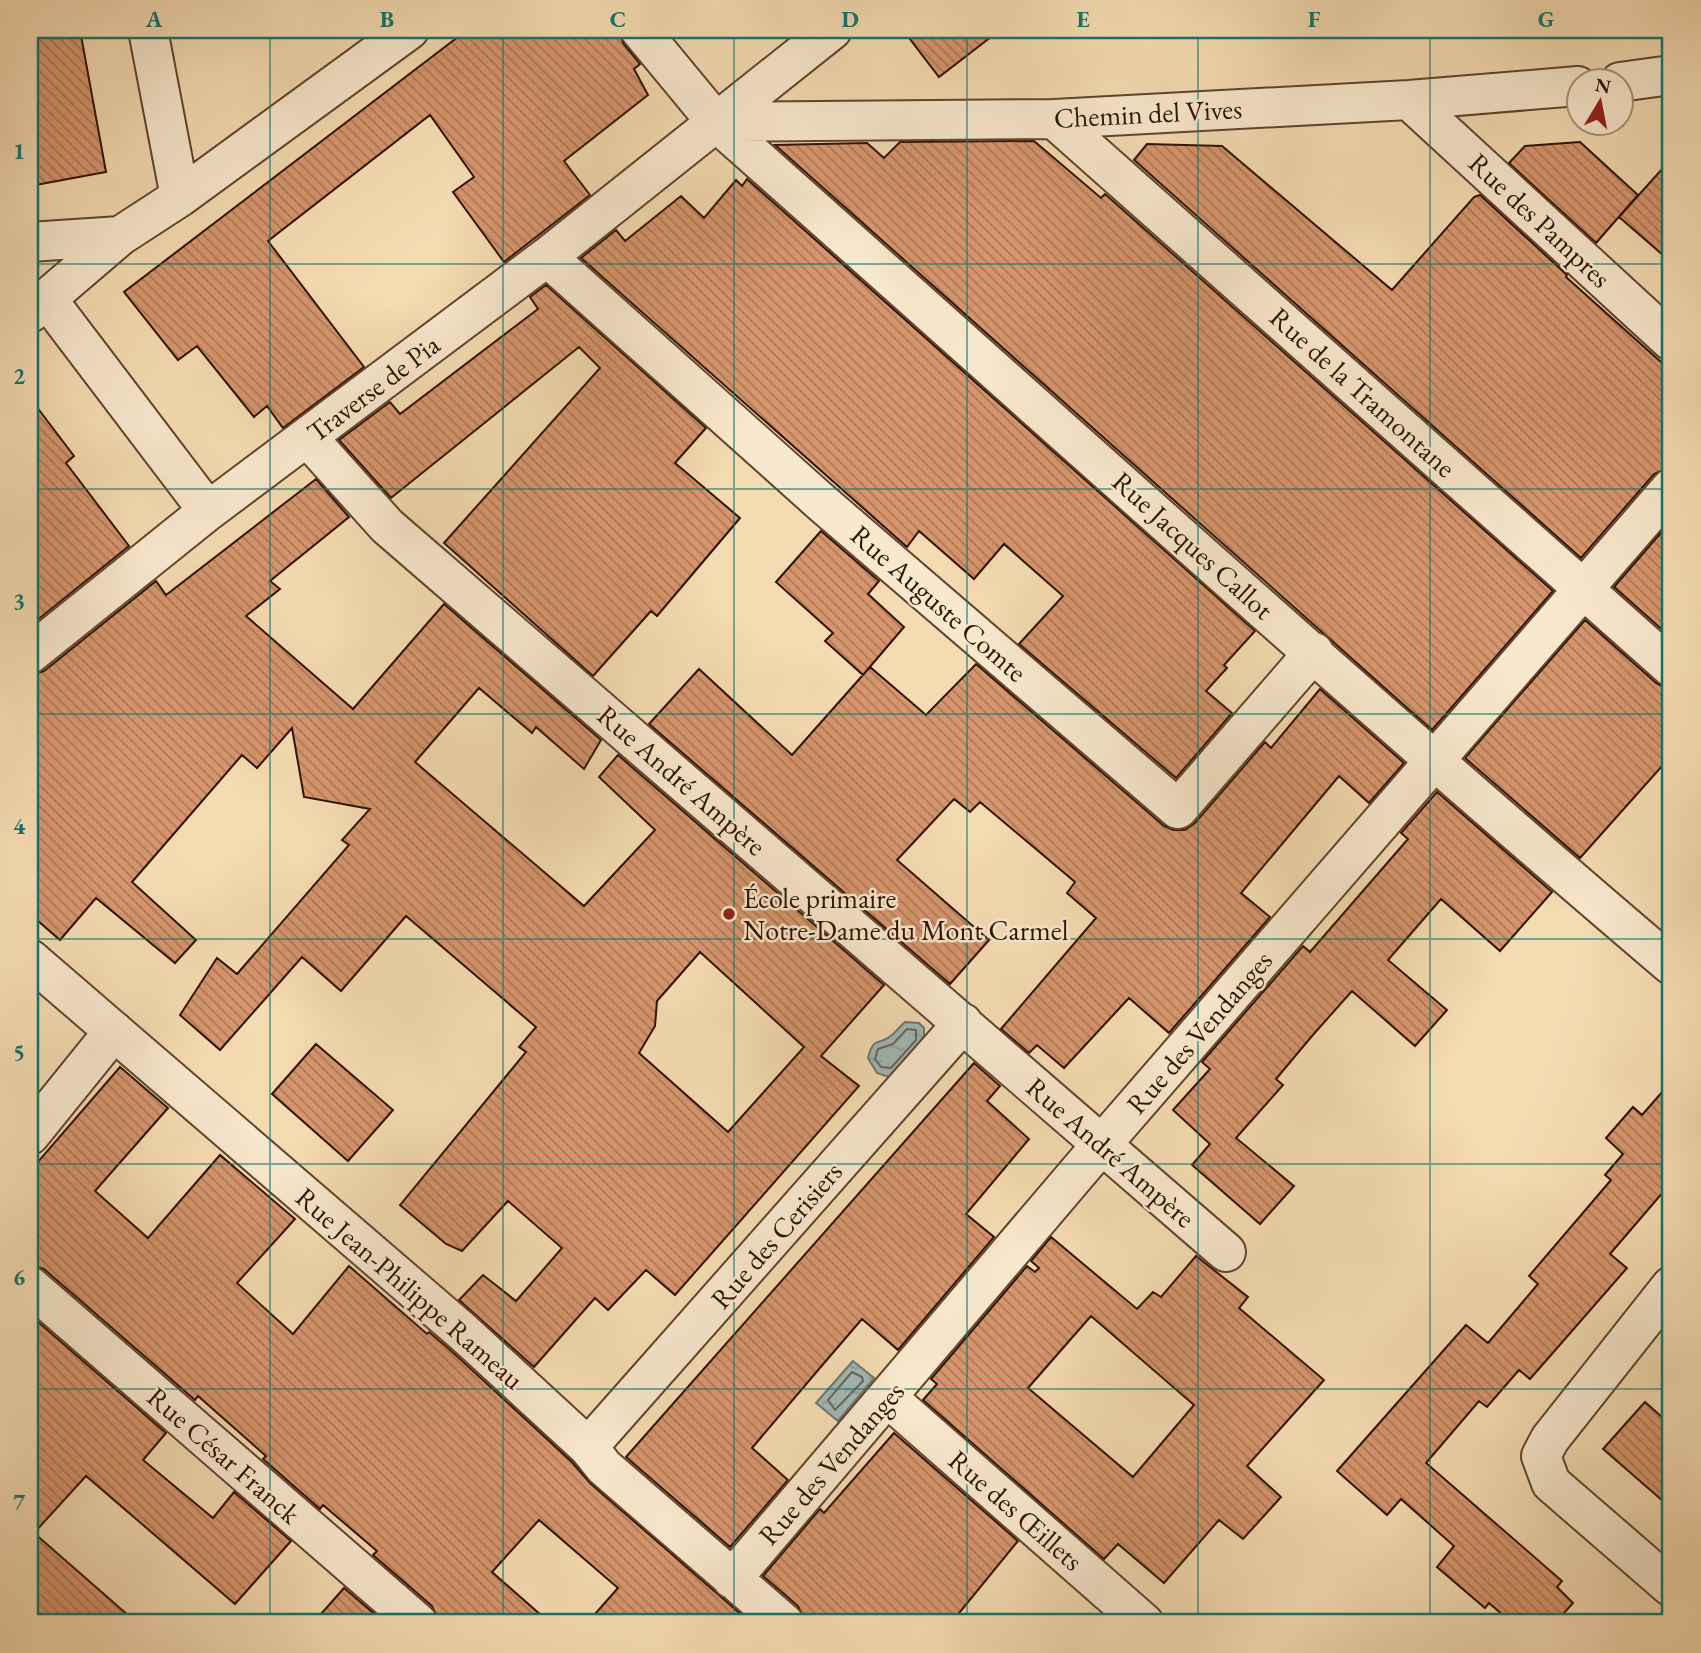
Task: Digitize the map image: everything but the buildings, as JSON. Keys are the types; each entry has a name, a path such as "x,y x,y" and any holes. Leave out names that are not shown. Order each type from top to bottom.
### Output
{"street":[{"path":"148,30 180,197"},
{"path":"208,511 38,306 120,236 180,197 409,30"},
{"name":"Rue Jacques Callot","path":"640,30 716,122 1314,652 1433,762 1671,965"},
{"name":"Traverse de Pia","path":"30,654 208,511 547,257 832,30"},
{"path":"1634,80 1671,75"},
{"name":"Chemin del Vives","path":"716,122 1054,119 1409,100 1564,87"},
{"name":"Rue des Pampres","path":"1409,100 1671,341"},
{"name":"Rue de la Tramontane","path":"1054,119 1671,667"},
{"path":"30,243 120,236"},
{"name":"Rue Auguste Comte","path":"547,257 822,503 1178,809 1314,652"},
{"name":"Rue André Ampère","path":"307,437 387,526 1226,1252"},
{"name":"Rue des Vendanges","path":"732,1579 1102,1144 1671,488"},
{"name":"Rue Jean-Philippe Rameau","path":"30,959 463,1332 588,1447 604,1467 784,1623"},
{"name":"Rue des Cerisiers","path":"588,1447 963,1023"},
{"path":"30,1135 114,1031"},
{"name":"Rue César Franck","path":"30,1286 418,1623"},
{"path":"1671,1286 1550,1439 1541,1456 1551,1483 1671,1587"},
{"name":"Rue des Œillets","path":"888,1398 1144,1623"}],"water":[{"path":"905,1022 919,1023 924,1028 924,1041 892,1078 877,1073 868,1058 872,1046 892,1035"},
{"path":"853,1361 874,1378 838,1421 816,1403"}],"place":[{"name":"École primaire Notre-Dame du Mont Carmel","path":"729,914"}]}
